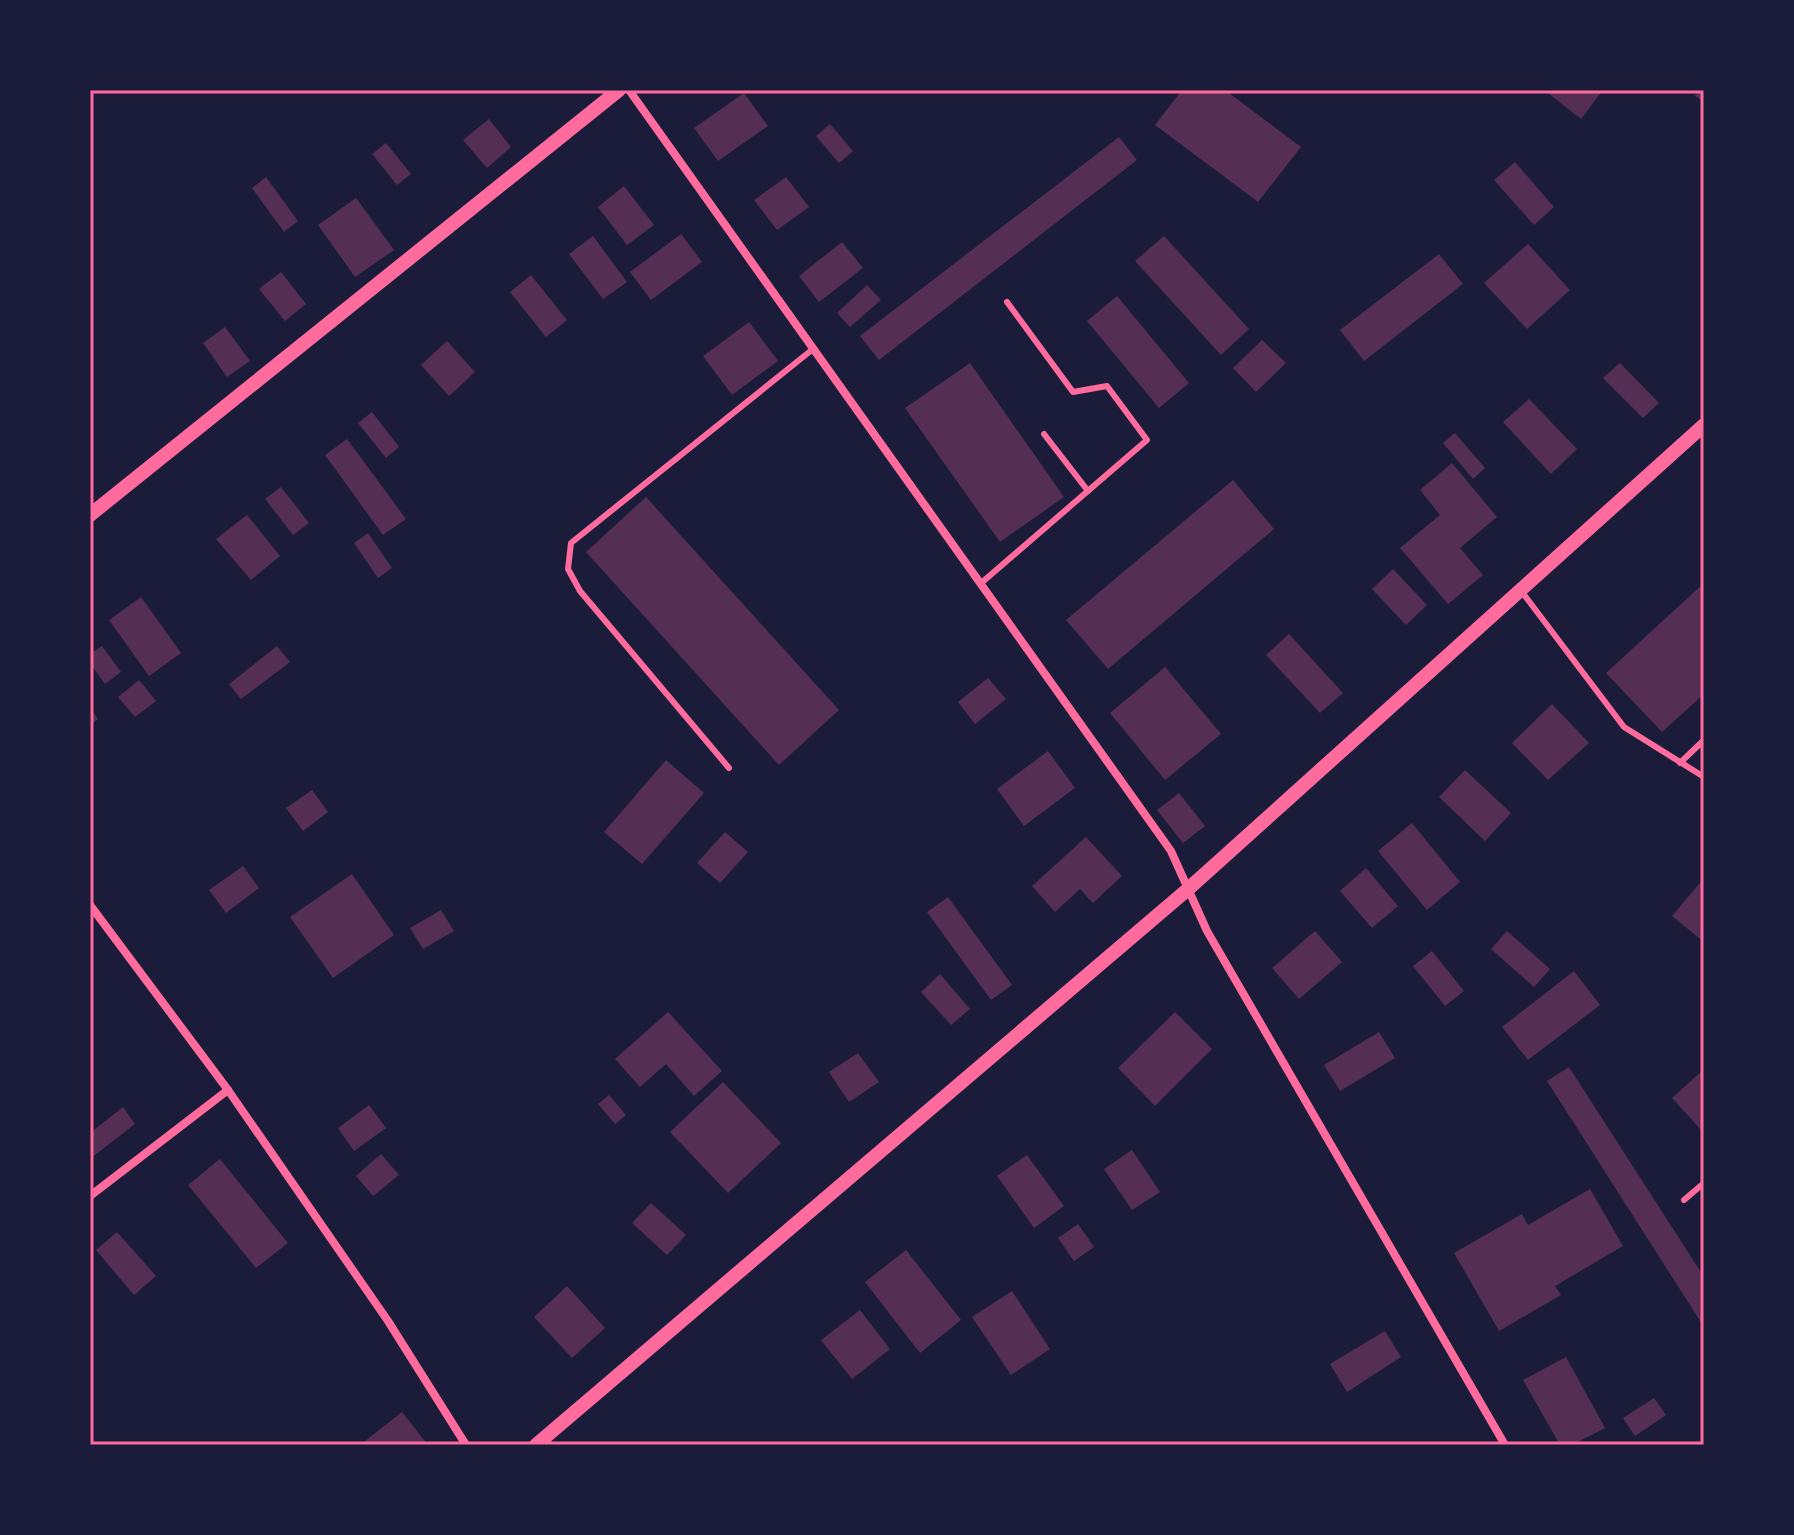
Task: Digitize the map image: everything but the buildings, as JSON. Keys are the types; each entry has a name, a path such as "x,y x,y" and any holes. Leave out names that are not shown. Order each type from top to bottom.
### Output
{"street":[{"path":"90,515 619,90"},
{"path":"629,90 1171,851 1207,931 1505,1445"},
{"path":"536,1445 1187,890 1703,426"},
{"path":"90,905 228,1090 388,1321 466,1445"},
{"path":"90,1196 228,1090"}],"lane":[{"path":"980,584 1147,440 1107,386 1073,392 1007,302"},
{"path":"729,768 580,591 568,569 571,543 813,349"},
{"path":"1044,434 1088,491"},
{"path":"1520,589 1624,727 1704,777"},
{"path":"1680,763 1704,740"},
{"path":"1684,1200 1704,1183"}]}
